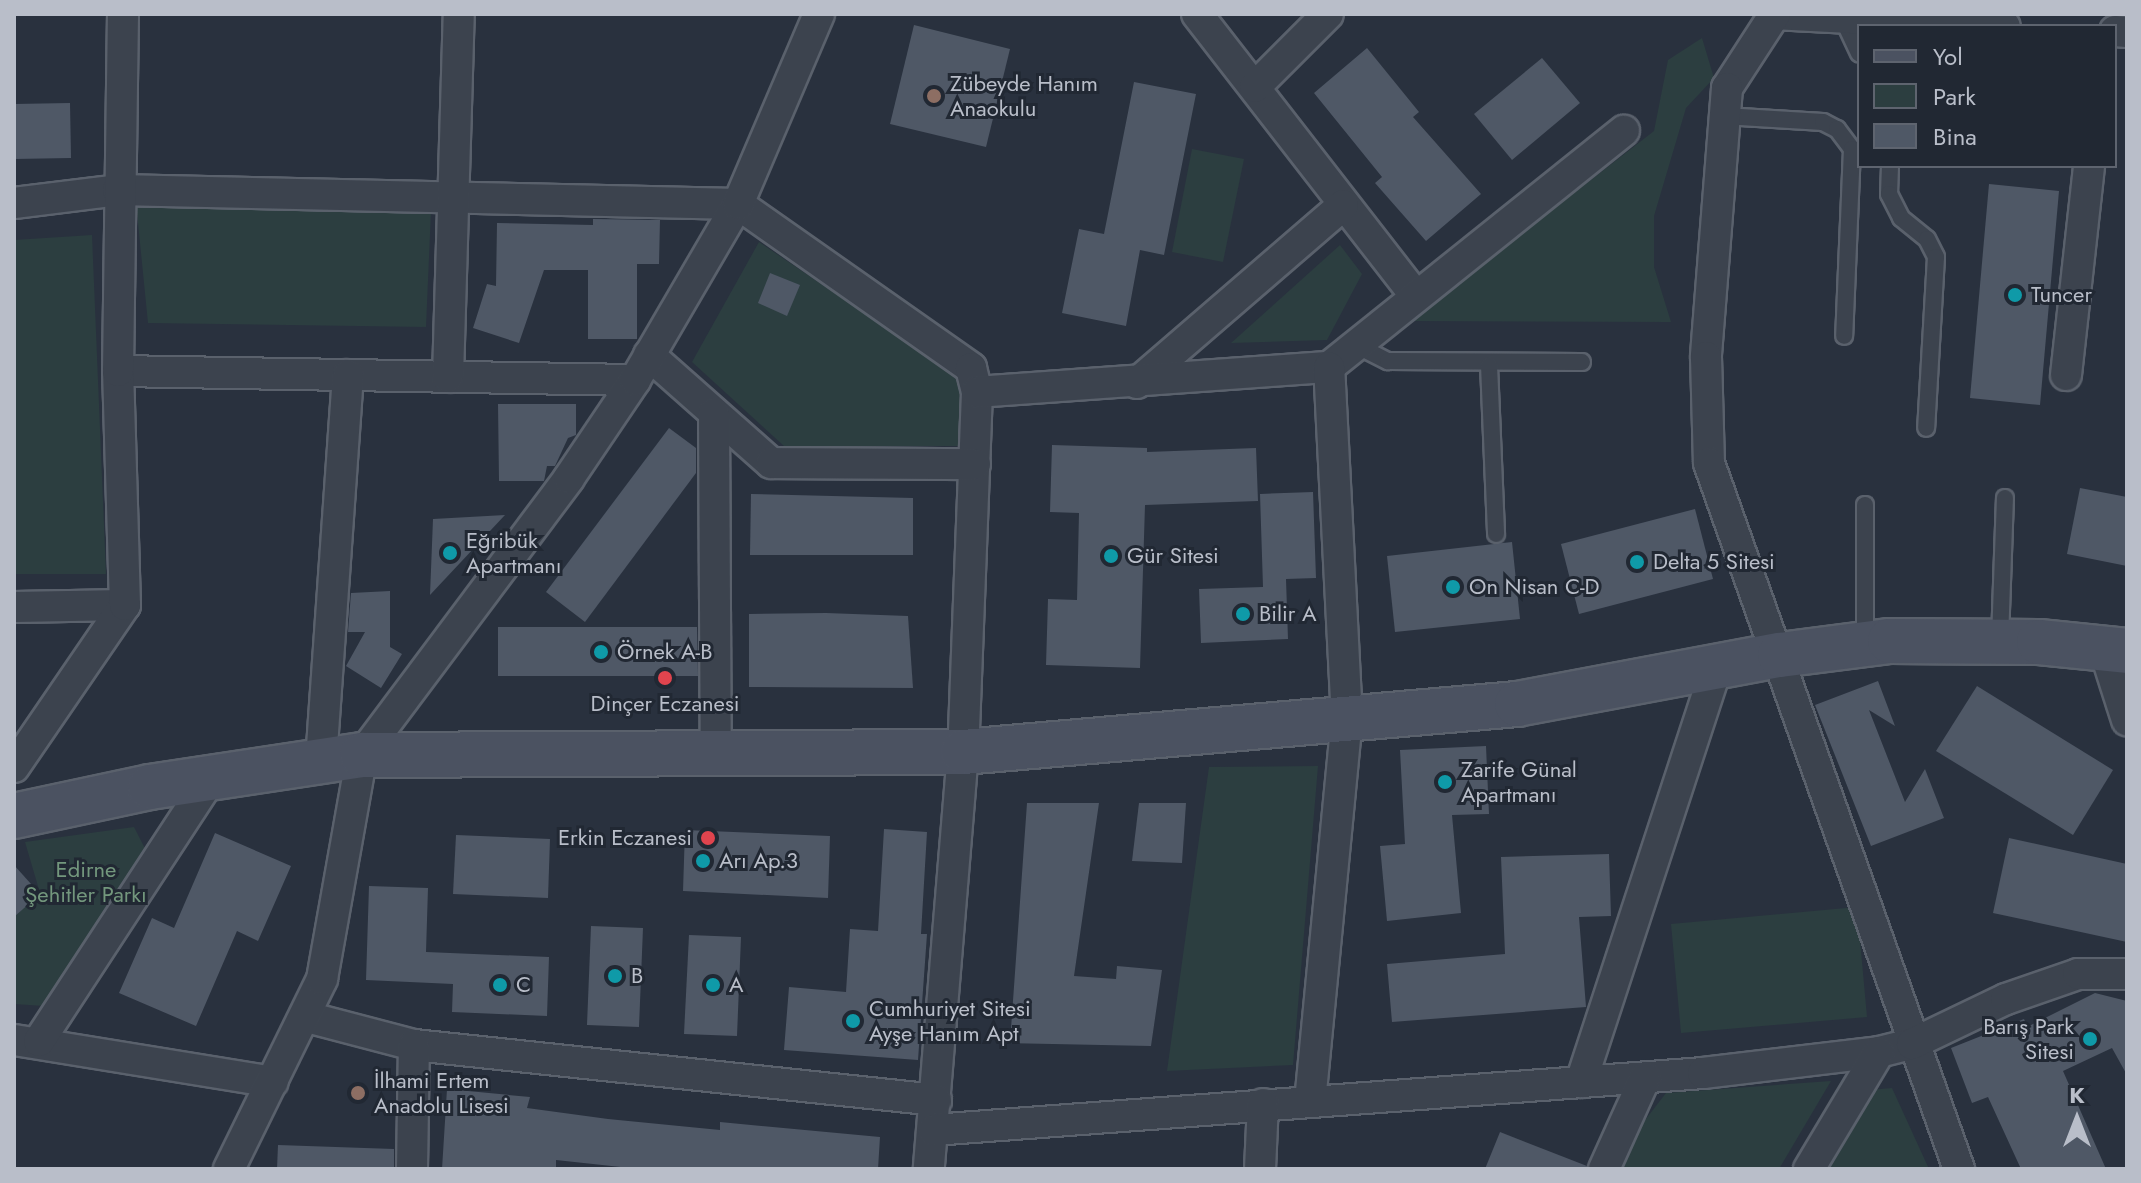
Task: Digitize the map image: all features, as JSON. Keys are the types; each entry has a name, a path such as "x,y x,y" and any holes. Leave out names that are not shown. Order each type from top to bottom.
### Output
{"main road":[{"path":"14,816 212,777 342,758 963,752 1517,704 1716,670 1780,655 1865,644 2000,641 2115,650"}],"street":[{"path":"14,767 125,605 118,371 118,190 123,14"},
{"path":"448,377 456,195 459,14"},
{"path":"342,758 569,478 642,368 738,204 819,14"},
{"path":"1197,14 1415,295"},
{"path":"1255,87 1328,14"},
{"path":"1959,1169 1912,1044 1780,655 1709,463 1706,357 1727,88 1774,15 1843,19 1873,17 1976,24"},
{"path":"977,392 1329,367 1415,295 1624,131"},
{"path":"2066,375 2089,168"},
{"path":"14,203 118,190 456,195 738,204 971,368 977,392 963,752 929,1169"},
{"path":"1137,383 1343,205"},
{"path":"1310,1102 1347,720 1329,367"},
{"path":"118,371 448,377 642,368 714,413 771,463 975,464"},
{"path":"229,1169 307,1017 333,938 342,758 348,375"},
{"path":"714,413 716,754"},
{"path":"14,607 125,605"},
{"path":"2115,650 2127,720"},
{"path":"1581,1082 1716,670"},
{"path":"212,777 26,1041 273,1082"},
{"path":"933,1130 1645,1078 1879,1052 1912,1044 2006,999 2078,974 2127,974"},
{"path":"307,1017 414,1045 936,1100"},
{"path":"412,1169 414,1045"},
{"path":"1809,1169 1879,1052"},
{"path":"1604,1169 1645,1078"},
{"path":"1260,1169 1263,1104"}],"lane":[{"path":"1843,19 1857,50"},
{"path":"1724,116 1823,122 1837,129 1852,149 1844,336"},
{"path":"1890,168 1889,194 1901,218 1927,239 1936,257 1926,428"},
{"path":"1356,345 1388,361 1489,365 1582,362"},
{"path":"1489,365 1496,534"},
{"path":"2000,641 2005,498"},
{"path":"1865,505 1865,644"}],"green space":[{"path":"1702,38 1714,78 1686,108 1654,216 1654,267 1671,322 1409,321 1654,131 1668,60"},
{"path":"1192,149 1244,159 1223,262 1172,252"},
{"path":"136,203 431,211 426,327 148,323"},
{"path":"92,235 106,574 14,574 14,240"},
{"path":"759,242 959,377 962,446 784,446 692,362"},
{"path":"1340,245 1362,274 1327,340 1231,343"},
{"path":"1318,766 1293,1065 1167,1071 1209,767"},
{"name":"Edirne Şehitler Parkı","path":"134,827 155,868 44,1006 14,1004 14,917 40,893 25,842"},
{"path":"1857,907 1867,1017 1681,1033 1671,924"},
{"path":"1831,1081 1779,1169 1622,1169 1639,1128 1666,1093"},
{"path":"1892,1088 1929,1169 1822,1169 1869,1090"}],"building":[{"path":"914,25 1010,49 986,147 890,124"},
{"path":"1367,48 1419,112 1413,117 1481,194 1426,241 1375,183 1382,177 1314,93"},
{"path":"1542,58 1580,103 1512,160 1474,114"},
{"path":"1134,82 1196,94 1164,255 1140,250 1126,326 1062,313 1079,229 1104,234"},
{"path":"70,103 71,158 14,159 14,104"},
{"name":"Tuncer","path":"1989,184 2059,191 2040,405 1970,398"},
{"path":"593,219 660,220 659,264 637,264 637,339 588,339 588,270 544,270 519,343 473,328 487,284 496,286 497,223 593,225"},
{"path":"770,273 800,285 787,316 758,303"},
{"path":"498,404 576,404 576,435 568,438 555,466 547,466 544,481 499,481"},
{"path":"669,428 696,448 696,473 585,622 546,592"},
{"name":"Gür Sitesi","path":"1052,445 1147,448 1147,452 1256,448 1258,501 1145,505 1140,668 1046,665 1048,599 1077,600 1079,513 1050,512"},
{"path":"2080,488 2127,497 2127,566 2067,554"},
{"path":"1313,492 1316,578 1286,579 1288,639 1201,643 1199,589 1263,587 1260,494"},
{"path":"751,494 913,498 913,555 750,555"},
{"name":"Delta 5 Sitesi","path":"1695,509 1713,579 1579,614 1561,544"},
{"name":"Eğribük Apartmanı","path":"505,515 430,595 433,519"},
{"name":"On Nisan C-D","path":"1512,542 1520,619 1395,632 1387,556"},
{"path":"390,591 390,647 402,654 381,688 346,666 365,632 348,632 351,593"},
{"path":"749,614 908,616 913,688 749,687"},
{"name":"Örnek A-B","path":"498,627 697,627 698,676 498,676"},
{"path":"1878,681 1895,726 1869,710 1905,802 1925,769 1944,818 1871,846 1815,705"},
{"path":"1977,686 2113,770 2073,835 1936,751"},
{"path":"1486,746 1489,814 1452,815 1461,913 1387,921 1380,846 1405,844 1400,750"},
{"path":"1027,803 1099,803 1074,976 1116,979 1117,966 1162,970 1151,1046 1010,1043"},
{"path":"1139,803 1186,803 1182,863 1132,861"},
{"name":"Cumhuriyet Sitesi Ayşe Hanım Apt","path":"884,829 927,832 921,934 927,934 918,1060 784,1050 789,987 846,992 850,929 878,931"},
{"path":"685,830 830,836 828,898 683,891"},
{"path":"215,833 291,866 258,941 237,931 196,1026 119,993 152,918 174,928"},
{"path":"456,835 550,839 548,898 453,894"},
{"path":"2009,838 2127,864 2127,942 1993,913"},
{"path":"1609,854 1611,916 1579,917 1586,1007 1392,1022 1387,964 1505,954 1501,857"},
{"path":"14,865 40,894 14,917"},
{"path":"369,886 428,888 426,952 549,957 547,1016 452,1012 453,984 366,980"},
{"name":"B","path":"591,926 643,928 639,1027 587,1025"},
{"name":"A","path":"689,935 741,937 737,1036 684,1034"},
{"path":"2095,993 2127,1001 2127,1075 2112,1048 2063,1071 2106,1169 2021,1169 1988,1097 1972,1103 1951,1048 2024,1019 2027,1027"},
{"path":"447,1089 530,1097 527,1108 608,1119 720,1130 720,1122 880,1137 878,1169 639,1169 556,1160 556,1169 442,1169"},
{"path":"1500,1132 1587,1166 1586,1169 1485,1169"},
{"path":"278,1145 394,1149 394,1169 277,1169"}],"place":[{"name":"Zübeyde Hanım Anaokulu","path":"934,96"},
{"name":"Tuncer","path":"2015,295"},
{"name":"Eğribük Apartmanı","path":"450,553"},
{"name":"Gür Sitesi","path":"1111,556"},
{"name":"Delta 5 Sitesi","path":"1637,562"},
{"name":"On Nisan C-D","path":"1453,587"},
{"name":"Bilir A","path":"1243,614"},
{"name":"Örnek A-B","path":"601,652"},
{"name":"Dinçer Eczanesi","path":"665,678"},
{"name":"Zarife Günal Apartmanı","path":"1445,782"},
{"name":"Erkin Eczanesi","path":"708,838"},
{"name":"Arı Ap.3","path":"703,861"},
{"name":"B","path":"615,976"},
{"name":"C","path":"500,985"},
{"name":"A","path":"713,985"},
{"name":"Cumhuriyet Sitesi Ayşe Hanım Apt","path":"853,1021"},
{"name":"Barış Park Sitesi","path":"2090,1039"},
{"name":"İlhami Ertem Anadolu Lisesi","path":"358,1093"}]}
